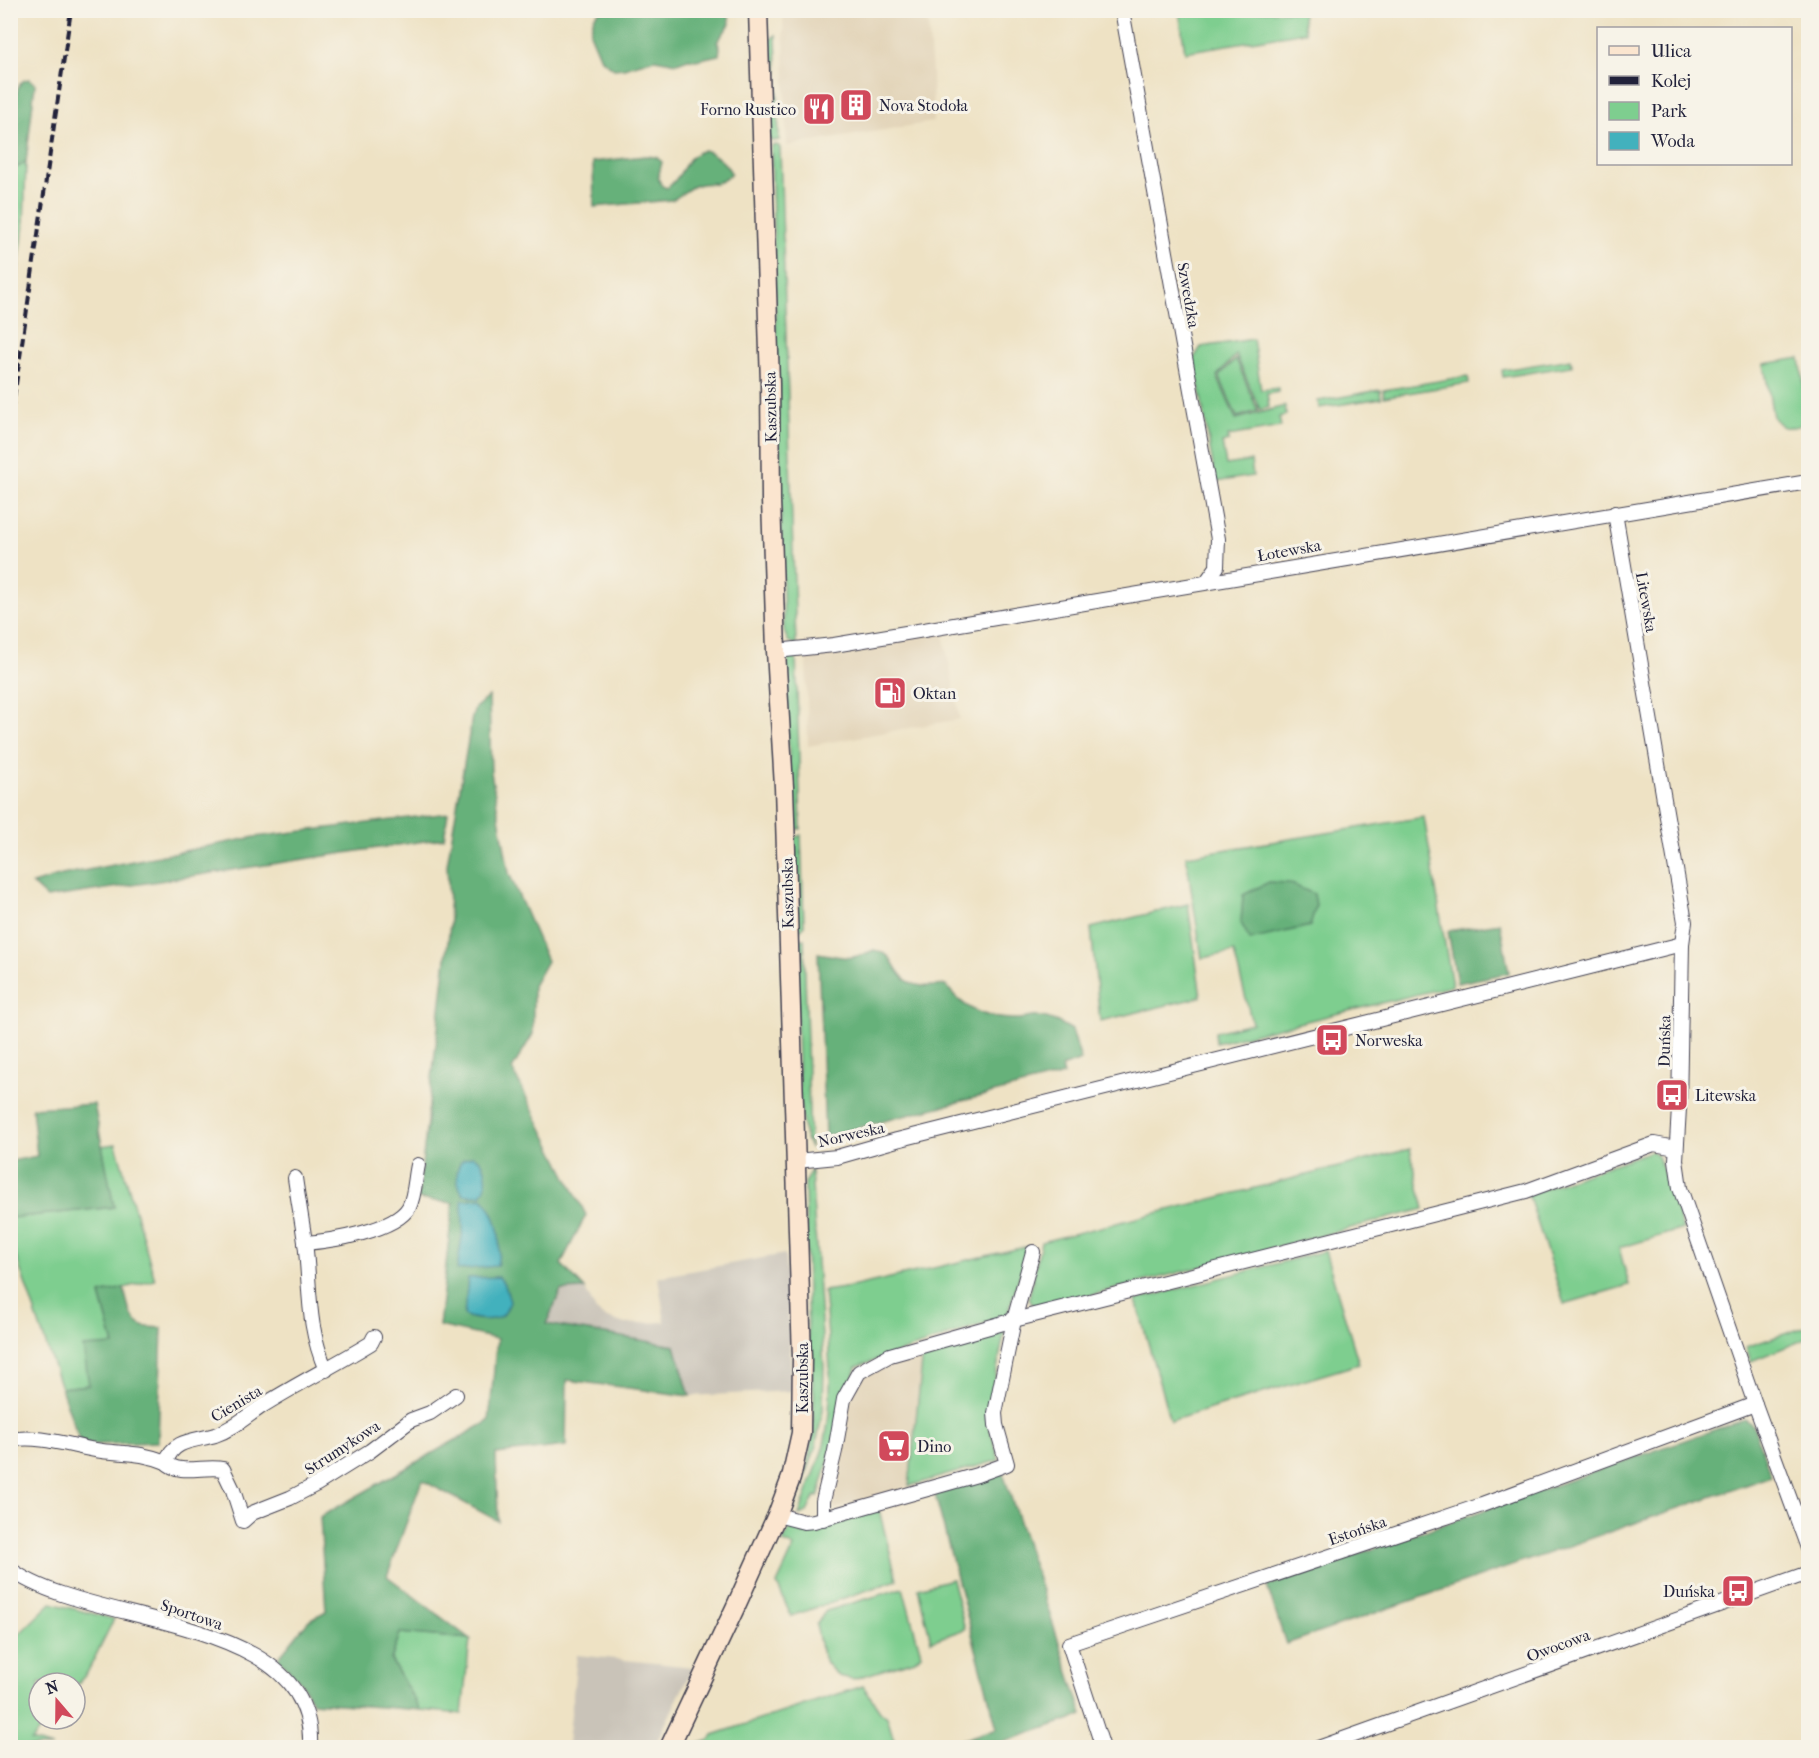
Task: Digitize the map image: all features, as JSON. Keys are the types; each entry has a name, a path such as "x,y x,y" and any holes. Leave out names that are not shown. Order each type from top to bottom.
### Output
{"main road":[{"name":"Kaszubska","path":"669,1748 777,1515 797,1456 802,1413 784,787 776,651 771,500 770,383 758,10"}],"street":[{"name":"Szwedzka","path":"1122,10 1218,539 1217,567 1207,581"},
{"name":"Łotewska","path":"776,651 834,645 1809,482"},
{"name":"Litewska","path":"1615,513 1685,922 1682,944"},
{"name":"Duńska","path":"1682,944 1677,1173 1683,1199 1755,1404 1809,1548"},
{"name":"Norweska","path":"796,1161 837,1157 897,1140 1682,944"},
{"path":"823,1519 823,1501 844,1399 859,1372 890,1355 1014,1320 1526,1191 1654,1144 1676,1148"},
{"path":"305,1243 329,1241 361,1234 393,1220 409,1207 418,1165"},
{"path":"295,1178 305,1243 309,1310 313,1333 326,1370"},
{"path":"777,1515 804,1522 823,1519 977,1475 1007,1464 995,1413 1014,1320 1033,1252"},
{"name":"Cienista","path":"166,1462 173,1448 185,1442 216,1435 230,1428 263,1406 371,1343 374,1336"},
{"name":"Strumykowa","path":"166,1462 171,1468 211,1466 223,1469 243,1521 252,1513 317,1484 370,1452 411,1420 430,1413 456,1395"},
{"name":"Estońska","path":"1103,1748 1069,1644 1482,1505 1755,1404"},
{"path":"10,1440 24,1437 104,1451 147,1454 166,1462"},
{"name":"Sportowa","path":"10,1569 24,1579 58,1594 164,1621 252,1654 273,1668 298,1696 306,1709 309,1721 310,1748"},
{"name":"Owocowa","path":"1318,1748 1809,1573"}],"shaded area":[{"path":"783,11 927,11 933,122 787,146"},
{"path":"943,633 960,719 808,746 806,655"},
{"path":"785,1254 792,1391 690,1396 675,1346 546,1324 561,1290 585,1289 596,1311 604,1317 625,1324 665,1322 658,1277"},
{"path":"923,1353 909,1486 835,1509 827,1501 834,1485 842,1447 848,1389 858,1377"},
{"path":"577,1655 693,1667 655,1745 568,1744"}],"green space":[{"path":"600,11 722,11 729,16 730,24 717,42 720,47 719,55 696,60 688,59 677,63 655,59 614,69 601,59 590,33 594,17"},
{"path":"1179,11 1302,11 1305,32 1185,52"},
{"path":"776,35 779,140 772,141 767,138 767,42"},
{"path":"29,79 35,84 26,162 18,167 11,167 11,129 17,91 24,80"},
{"path":"776,145 780,149 796,645 788,641 784,631 771,146"},
{"path":"704,150 716,156 726,166 731,173 726,178 716,183 692,187 672,200 594,207 593,162 645,156 656,157 662,162 658,178 662,186 667,188 691,157"},
{"path":"26,162 24,227 11,318 11,167 18,167"},
{"path":"1253,339 1261,390 1278,388 1278,392 1267,394 1269,407 1260,410 1236,355 1217,376 1236,419 1285,406 1286,415 1279,417 1281,427 1228,436 1229,441 1222,443 1226,465 1251,461 1253,476 1216,482 1194,358 1201,347"},
{"path":"1800,358 1808,415 1798,426 1783,427 1773,417 1764,364"},
{"path":"1236,359 1258,411 1237,417 1219,376"},
{"path":"1571,359 1572,366 1503,377 1502,370"},
{"path":"1468,376 1469,383 1384,397 1383,390"},
{"path":"1380,390 1381,398 1319,408 1318,401"},
{"path":"796,654 801,829 792,827 785,667 790,657"},
{"path":"489,696 491,772 509,873 547,961 533,986 533,1034 512,1069 586,1215 561,1264 585,1289 561,1290 546,1324 675,1346 690,1396 567,1380 566,1446 496,1454 498,1521 422,1480 387,1576 470,1639 400,1633 391,1660 420,1710 312,1702 302,1684 278,1658 308,1621 326,1611 320,1517 489,1421 497,1339 439,1326 453,1203 418,1199 450,924 447,865 472,717 475,708"},
{"path":"448,813 444,838 47,898 32,884 62,875 255,837"},
{"path":"1424,817 1452,986 1216,1043 1215,1032 1252,1023 1234,952 1202,958 1186,856"},
{"path":"801,835 804,926 796,930 793,838"},
{"path":"1269,882 1289,883 1314,894 1316,905 1310,926 1250,940 1241,923 1243,895"},
{"path":"1188,904 1201,997 1100,1021 1091,928"},
{"path":"1500,923 1509,973 1457,983 1448,931"},
{"path":"804,939 810,1147 801,1110 798,1049 797,940"},
{"path":"874,950 889,957 905,980 916,985 946,985 960,1001 978,1012 1008,1019 1042,1017 1064,1025 1072,1030 1081,1060 1062,1067 1064,1075 825,1136 818,953 852,957"},
{"path":"94,1104 114,1207 11,1218 11,1161 37,1156 32,1108"},
{"path":"116,1144 155,1280 100,1294 114,1345 89,1385 61,1388 11,1242 10,1218 114,1207 101,1146"},
{"path":"1410,1149 1424,1209 1042,1308 1034,1306 1029,1298 1041,1242"},
{"path":"1651,1151 1658,1156 1683,1229 1619,1248 1629,1285 1564,1304 1528,1194"},
{"path":"811,1170 824,1366 823,1410 815,1449 793,1512 809,1457 813,1425 814,1393 808,1345 805,1182"},
{"path":"1029,1246 1007,1316 856,1367 818,1497 815,1496 807,1512 799,1515 825,1440 828,1422 830,1366 824,1291 851,1287"},
{"path":"1325,1251 1359,1364 1170,1421 1136,1300"},
{"path":"124,1288 129,1310 135,1320 143,1326 162,1328 158,1442 81,1445 61,1388 89,1385 83,1347 114,1345 100,1294"},
{"path":"1808,1326 1808,1338 1751,1361 1746,1347"},
{"path":"1005,1330 987,1418 999,1460 909,1486 923,1353"},
{"path":"1745,1419 1753,1425 1771,1476 1286,1644 1267,1586"},
{"path":"1002,1470 1083,1715 989,1747 941,1747 997,1728 934,1491"},
{"path":"879,1510 897,1580 791,1616 777,1584 794,1547 783,1542 791,1526 804,1528 802,1534"},
{"path":"952,1579 965,1629 931,1641 918,1588"},
{"path":"903,1588 921,1654 915,1660 853,1679 838,1676 826,1663 816,1624 826,1611"},
{"path":"51,1603 114,1619 87,1673 87,1671 27,1671 27,1731 39,1731 31,1741 52,1747 11,1747 11,1642"},
{"path":"400,1633 470,1639 462,1714 420,1710 391,1660"},
{"path":"863,1686 880,1711 887,1717 896,1747 690,1747 710,1740 713,1735"}],"water":[{"path":"472,1156 477,1158 484,1167 486,1185 481,1195 463,1195 457,1173 462,1160"},
{"path":"483,1198 493,1214 498,1230 497,1266 457,1270 463,1229 462,1200"},
{"path":"499,1277 505,1285 510,1302 503,1315 495,1319 484,1320 464,1315 468,1278"}],"railway":[{"path":"10,425 71,10"}],"place":[{"name":"Nova Stodoła","path":"856,105"},
{"name":"Forno Rustico","path":"819,109"},
{"name":"Oktan","path":"890,693"},
{"name":"Norweska","path":"1332,1040"},
{"name":"Litewska","path":"1672,1095"},
{"name":"Dino","path":"894,1446"},
{"name":"Duńska","path":"1738,1591"}]}
